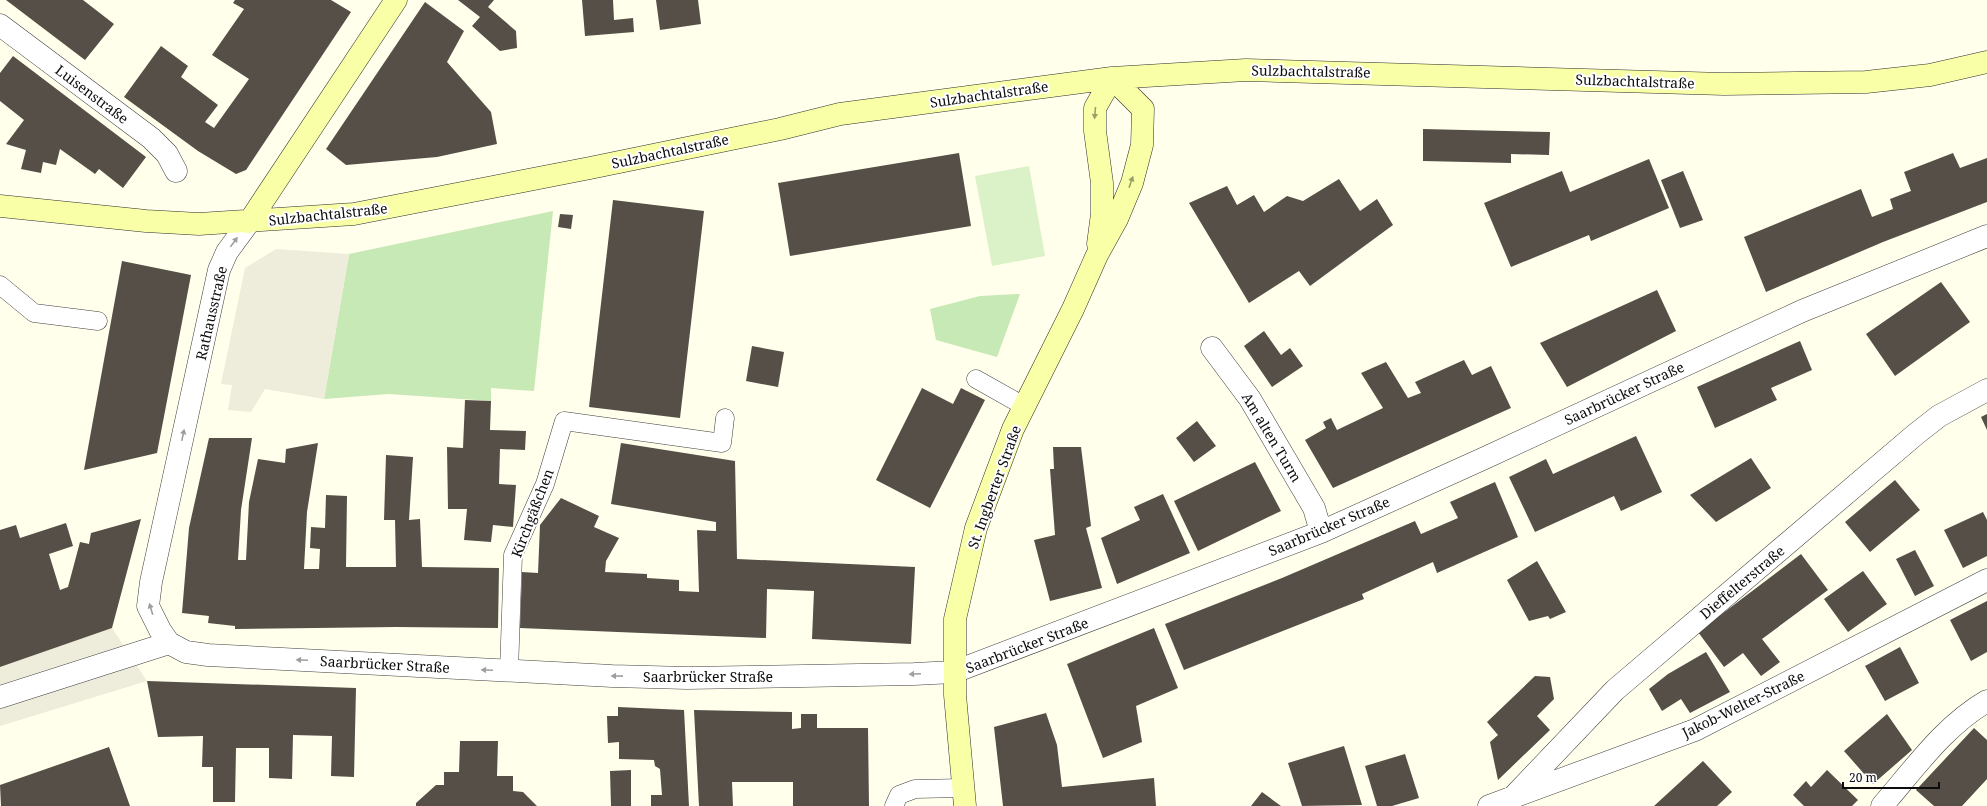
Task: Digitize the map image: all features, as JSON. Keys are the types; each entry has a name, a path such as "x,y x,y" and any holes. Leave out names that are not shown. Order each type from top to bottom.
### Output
{"main road":[{"name":"Rathausstraße","path":"249,222 396,0"},
{"name":"Sulzbachtalstraße","path":"0,206 199,224 249,222 372,211 780,129 840,114 1112,78 1246,70 1724,84 1866,82 1930,75 1987,62"},
{"name":"St. Ingberter Straße","path":"964,797 954,672 955,619 976,528 1013,430 1073,309 1097,255 1117,219 1132,183 1142,145 1144,126 1143,109 1112,78 1095,108 1095,131 1102,183 1102,214 1097,255"}],"street":[{"name":"Luisenstraße","path":"0,25 151,138 167,154 176,171"},
{"name":"Rathausstraße","path":"169,643 160,630 148,606 151,582 219,270 227,252 249,222"},
{"name":"Saarbrücker Straße","path":"169,643 186,652 208,655 509,671 687,678 954,672 1321,532 1802,311 1987,236"},
{"name":"Am alten Turm","path":"1212,348 1250,399 1314,508 1321,532"},
{"name":"Dieffelterstraße","path":"1514,796 1621,684 1916,434 1939,416 1987,390"},
{"name":"Jakob-Welter-Straße","path":"1489,806 1695,730 1987,580"},
{"path":"0,697 169,643"},
{"path":"1882,806 1946,733 1967,713 1987,701"}],"lane":[{"path":"0,285 34,313 98,321"},
{"path":"976,379 1024,406"},
{"name":"Kirchgäßchen","path":"509,671 513,555 545,484 564,421 722,442 725,418"},
{"path":"894,806 899,795 915,789 964,797"}],"green space":[{"path":"1029,166 1045,256 992,266 975,176"},
{"path":"553,211 534,391 491,388 491,401 389,394 324,399 349,254"},
{"path":"1020,294 997,357 936,340 930,309 980,296"}],"shaded area":[{"path":"276,249 349,254 324,399 265,389 251,412 228,410 232,385 221,384 245,268"},
{"path":"112,628 147,681 0,726 0,667"}],"building":[{"path":"6,0 83,0 114,24 85,60"},
{"path":"235,0 331,0 351,12 246,170 236,174 198,151 124,97 161,46 188,66 181,77 218,105 205,122 214,128 249,79 212,55 244,9 233,3"},
{"path":"458,0 494,0 488,7 516,31 517,48 500,51 472,26 480,17"},
{"path":"582,0 613,0 614,20 633,18 634,32 585,36"},
{"path":"656,0 698,0 701,24 660,30"},
{"path":"425,2 464,31 447,62 491,112 497,144 437,157 346,165 326,149"},
{"path":"13,56 146,157 123,188 99,169 95,174 60,149 56,165 43,162 41,173 21,169 26,150 6,144 24,120 0,101 0,73"},
{"path":"1423,129 1550,132 1549,155 1511,154 1511,163 1423,161"},
{"path":"959,153 971,226 790,256 778,183"},
{"path":"1953,153 1960,168 1987,158 1987,202 1883,242 1766,292 1744,237 1861,189 1872,217 1893,209 1890,199 1911,191 1904,172"},
{"path":"1649,159 1669,208 1591,241 1589,235 1511,267 1484,203 1562,171 1570,192"},
{"path":"1683,171 1703,220 1680,228 1661,180"},
{"path":"1339,179 1360,211 1377,199 1393,225 1310,286 1299,271 1249,303 1189,203 1227,186 1237,205 1254,195 1264,212 1287,196 1303,201"},
{"path":"613,200 704,211 680,418 589,407"},
{"path":"560,214 573,215 571,229 558,227"},
{"path":"122,261 191,275 157,453 84,470"},
{"path":"1941,282 1970,322 1895,376 1866,334"},
{"path":"1657,290 1676,331 1567,387 1540,343"},
{"path":"1264,331 1281,355 1290,348 1303,366 1272,387 1244,346"},
{"path":"1800,341 1812,370 1771,388 1777,400 1715,428 1697,387"},
{"path":"752,346 784,352 778,387 746,381"},
{"path":"1464,360 1472,375 1491,366 1511,408 1333,488 1305,440 1326,428 1323,422 1331,418 1337,430 1383,408 1361,373 1386,362 1408,398 1421,393 1415,382"},
{"path":"922,388 953,404 961,388 985,400 930,508 876,480"},
{"path":"465,400 491,401 490,430 526,431 525,450 500,449 499,484 516,485 513,527 493,525 491,542 464,540 467,509 448,509 447,447 463,448"},
{"path":"1987,414 1987,430 1981,417"},
{"path":"1197,421 1216,446 1194,462 1176,438"},
{"path":"1636,436 1662,492 1621,511 1614,496 1535,532 1509,477 1546,459 1553,474"},
{"path":"209,438 252,438 241,510 238,560 246,560 249,502 258,459 285,463 286,449 318,443 307,512 304,569 319,569 320,549 310,548 311,527 325,528 326,495 347,496 346,567 396,567 395,520 384,520 386,455 413,457 409,520 420,519 422,567 499,568 498,628 396,627 235,629 235,626 208,623 209,616 182,613 189,528"},
{"path":"621,443 735,461 737,559 915,567 911,644 812,639 814,591 767,589 766,638 520,628 522,572 538,573 540,525 561,498 599,516 594,527 619,538 606,561 605,572 647,574 647,578 679,580 679,591 699,592 697,530 716,531 716,522 611,504"},
{"path":"1053,447 1081,447 1091,526 1086,528 1102,588 1050,601 1034,540 1055,535 1050,469 1054,469"},
{"path":"1751,458 1771,488 1716,522 1690,495"},
{"path":"1255,462 1281,511 1198,551 1174,501"},
{"path":"1895,480 1920,510 1870,552 1845,522"},
{"path":"1495,482 1518,537 1437,573 1433,562 1362,594 1364,599 1184,670 1165,624 1282,578 1415,521 1421,534 1458,518 1450,502"},
{"path":"1163,494 1190,553 1117,584 1101,538 1140,520 1134,507"},
{"path":"1983,512 1987,520 1987,556 1963,568 1944,530"},
{"path":"141,519 112,628 0,667 0,530 16,525 20,538 66,523 73,546 49,554 60,590 68,587 80,542 89,544 91,533"},
{"path":"1915,550 1934,586 1915,596 1896,559"},
{"path":"1801,554 1828,590 1762,639 1780,662 1761,676 1743,653 1724,667 1698,632"},
{"path":"1537,561 1566,612 1550,619 1548,616 1529,621 1507,580"},
{"path":"1863,571 1887,604 1848,632 1824,599"},
{"path":"1987,601 1987,652 1971,661 1950,620"},
{"path":"1154,628 1178,688 1136,706 1142,742 1103,758 1067,664"},
{"path":"1900,647 1919,683 1885,701 1865,666"},
{"path":"1706,652 1730,692 1690,713 1681,699 1662,711 1649,689 1668,674"},
{"path":"1535,676 1550,677 1554,699 1537,716 1550,730 1498,780 1490,742 1498,735 1487,722"},
{"path":"147,681 356,688 354,777 331,776 332,736 293,735 292,779 269,778 269,748 236,748 235,802 213,802 213,767 202,767 203,736 158,737"},
{"path":"618,707 684,710 689,806 651,806 651,795 662,795 660,769 655,766 654,760 619,759 619,742 608,743 607,716 618,716"},
{"path":"694,710 792,712 792,729 801,728 801,714 817,714 817,728 868,728 869,806 793,806 793,782 732,782 733,806 699,806"},
{"path":"1046,713 1057,745 1062,787 1154,778 1156,806 1003,806 994,727"},
{"path":"1887,714 1912,750 1873,784 1844,751"},
{"path":"1974,728 1987,740 1987,779 1962,806 1934,806 1916,790"},
{"path":"460,741 498,741 497,776 513,776 513,791 523,792 537,806 416,806 416,803 436,785 444,785 444,772 459,772"},
{"path":"1344,746 1362,805 1302,806 1288,763"},
{"path":"109,747 130,806 1,806 0,785"},
{"path":"1405,754 1419,798 1392,806 1377,806 1365,766"},
{"path":"1703,761 1732,792 1717,806 1654,806"},
{"path":"631,770 631,806 611,806 610,771"},
{"path":"1827,770 1858,800 1852,806 1804,806 1793,795 1806,781 1811,787"},
{"path":"1262,792 1281,806 1251,806"}]}
